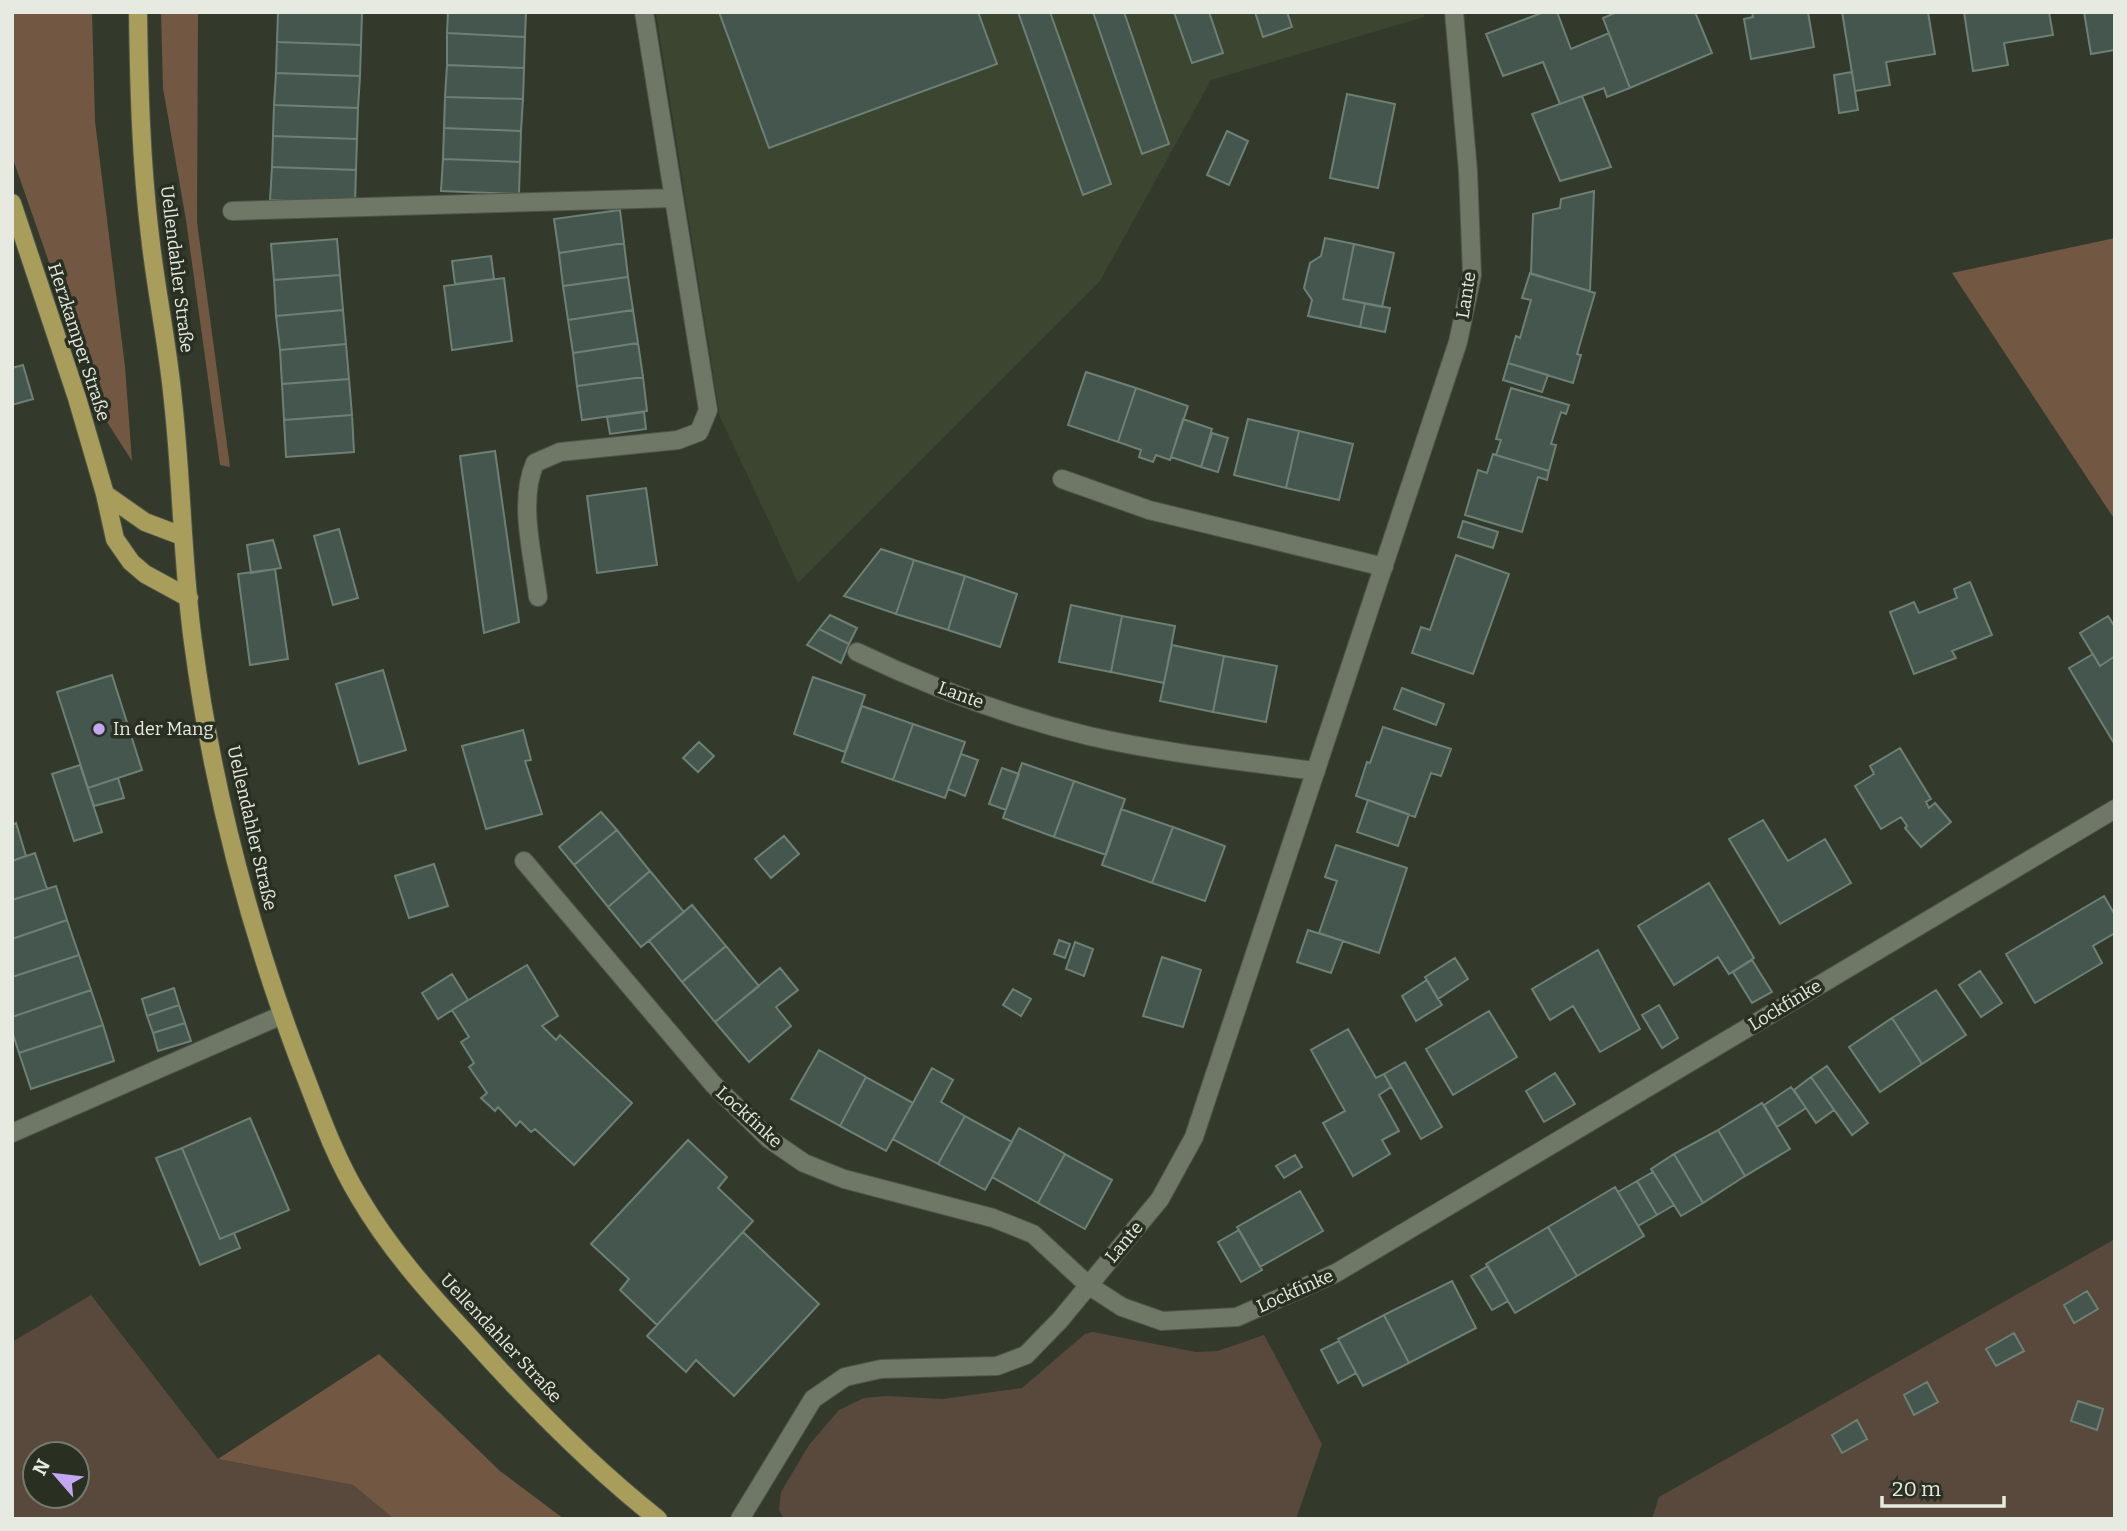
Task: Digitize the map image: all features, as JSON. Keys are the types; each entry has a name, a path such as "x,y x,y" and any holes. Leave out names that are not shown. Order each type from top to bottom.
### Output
{"main road":[{"name":"Uellendahler Straße","path":"138,12 140,139 150,240 173,401 182,536 193,640 208,733 233,850 258,942 282,1015 327,1132 358,1196 405,1265 554,1427 658,1519"},
{"name":"Herzkamper Straße","path":"12,203 77,398 115,539 131,562 159,583 189,598"},
{"path":"105,494 145,522 182,536"}],"street":[{"path":"538,597 526,499 528,478 535,463 560,452 678,440 699,432 708,410 644,12"},
{"name":"Lante","path":"740,1519 813,1399 845,1377 881,1369 997,1366 1026,1355 1060,1320 1160,1199 1194,1137 1458,342 1472,275 1468,171 1454,12"},
{"path":"232,211 673,198"},
{"path":"1062,479 1149,510 1384,567"},
{"name":"Lante","path":"857,652 905,675 976,702 1087,735 1178,753 1317,771"},
{"name":"Lockfinke","path":"524,861 713,1084 769,1139 804,1163 844,1180 993,1218 1033,1234 1088,1285 1122,1307 1162,1321 1195,1321 1237,1317 1336,1273 2115,809"},
{"path":"12,1133 282,1015"}],"shaded area":[{"path":"12,12 92,12 95,121 125,367 132,461 102,414 14,162"},
{"path":"161,12 198,12 197,222 230,467 220,465 186,220 163,88"},
{"path":"656,12 1424,12 1424,17 1211,80 1100,281 798,583 720,417"},
{"path":"2115,238 2115,520 1952,273"},
{"path":"2115,1239 2115,1519 1652,1519 1659,1497"},
{"path":"91,1295 218,1459 353,1485 394,1519 12,1519 12,1342"},
{"path":"1093,1332 1196,1352 1218,1351 1264,1335 1322,1444 1296,1519 784,1519 779,1510 781,1492 809,1445 839,1410 864,1398 886,1396 943,1399 1022,1388 1085,1334"},
{"path":"379,1354 500,1471 564,1519 394,1519 353,1485 218,1459"}],"building":[{"path":"278,12 362,13 361,45 277,42"},
{"path":"448,12 526,12 525,37 447,33"},
{"path":"719,12 978,12 997,64 769,148"},
{"path":"1018,12 1050,12 1111,184 1083,195"},
{"path":"1093,12 1124,12 1169,144 1142,154"},
{"path":"1174,12 1209,12 1223,53 1192,63"},
{"path":"1255,12 1287,12 1292,27 1263,37"},
{"path":"1544,12 1557,12 1571,49 1609,33 1630,88 1607,97 1604,88 1560,104 1543,62 1503,76 1486,34"},
{"path":"1617,12 1695,12 1712,53 1630,88 1603,18"},
{"path":"1752,12 1808,12 1814,47 1751,59 1744,19 1753,17"},
{"path":"1842,12 1928,12 1935,54 1886,62 1890,85 1855,91"},
{"path":"1964,12 2049,12 2053,35 2004,43 2008,65 1973,71"},
{"path":"2084,12 2115,12 2115,50 2091,54"},
{"path":"447,33 525,37 524,68 447,65"},
{"path":"277,42 361,45 360,76 276,73"},
{"path":"447,65 524,68 523,99 445,97"},
{"path":"1852,72 1858,110 1839,113 1834,75"},
{"path":"276,73 360,76 358,108 274,105"},
{"path":"1347,94 1395,104 1378,188 1330,178"},
{"path":"1582,96 1611,167 1560,181 1532,114"},
{"path":"445,97 523,99 521,131 444,128"},
{"path":"274,105 358,108 357,139 273,136"},
{"path":"444,128 521,131 520,162 443,159"},
{"path":"1227,131 1248,141 1229,185 1207,175"},
{"path":"273,136 357,139 356,170 272,167"},
{"path":"443,159 520,162 519,194 441,191"},
{"path":"272,167 356,170 355,203 270,200"},
{"path":"1594,191 1590,291 1531,274 1533,214 1560,208 1561,199"},
{"path":"620,210 624,243 559,253 554,219"},
{"path":"1325,238 1354,244 1343,299 1365,303 1360,327 1308,316 1312,300 1304,288 1310,263 1321,256"},
{"path":"337,239 340,275 274,280 271,244"},
{"path":"624,243 628,277 563,286 559,253"},
{"path":"1354,244 1394,253 1382,307 1343,299"},
{"path":"491,256 494,279 455,284 452,261"},
{"path":"1530,273 1595,293 1577,354 1581,355 1573,383 1508,363 1516,336 1520,338 1531,300 1522,298"},
{"path":"340,275 343,310 276,316 274,280"},
{"path":"628,277 633,310 568,320 563,286"},
{"path":"504,278 512,341 452,350 444,286"},
{"path":"1365,303 1390,308 1385,332 1360,327"},
{"path":"343,310 346,344 280,350 276,316"},
{"path":"633,310 638,343 573,353 568,320"},
{"path":"638,343 643,377 577,386 573,353"},
{"path":"346,344 349,379 282,384 280,350"},
{"path":"1508,363 1548,375 1542,392 1503,380"},
{"path":"23,365 33,399 12,405 12,368"},
{"path":"1086,372 1136,388 1118,442 1068,425"},
{"path":"643,377 647,411 582,420 577,386"},
{"path":"349,379 352,415 284,420 282,384"},
{"path":"1136,388 1188,406 1170,460 1156,455 1153,462 1139,457 1141,450 1118,442"},
{"path":"1511,388 1569,405 1566,414 1561,412 1551,444 1556,445 1549,471 1496,455 1501,440 1496,439"},
{"path":"644,412 646,429 610,434 607,417"},
{"path":"352,415 354,452 286,457 284,420"},
{"path":"1183,419 1212,429 1201,467 1171,457"},
{"path":"1248,419 1299,431 1286,488 1234,475"},
{"path":"1299,431 1353,444 1339,500 1286,488"},
{"path":"1212,433 1228,438 1218,472 1201,467"},
{"path":"495,451 519,622 484,633 460,456"},
{"path":"1493,454 1549,471 1547,480 1538,477 1522,532 1465,515 1478,470 1487,473"},
{"path":"646,488 657,565 597,573 587,496"},
{"path":"1463,521 1498,532 1493,548 1458,537"},
{"path":"339,529 358,598 333,605 314,536"},
{"path":"273,540 281,568 251,573 247,545"},
{"path":"881,549 914,560 896,614 844,596"},
{"path":"1456,555 1509,574 1473,674 1412,653 1421,627 1430,630"},
{"path":"914,560 965,576 948,630 896,614"},
{"path":"275,569 288,659 250,665 238,574"},
{"path":"965,576 1017,594 1000,647 948,630"},
{"path":"1970,582 1992,635 1952,651 1956,658 1914,674 1890,612 1914,602 1919,613 1957,598 1954,589"},
{"path":"1071,605 1122,616 1111,672 1059,662"},
{"path":"830,615 857,628 849,644 819,629"},
{"path":"1122,616 1175,626 1164,683 1111,672"},
{"path":"2108,616 2115,627 2115,656 2100,666 2080,633"},
{"path":"819,629 849,644 841,663 807,645"},
{"path":"1172,645 1224,656 1213,712 1160,701"},
{"path":"2093,654 2100,666 2115,656 2115,745 2069,668"},
{"path":"1224,656 1277,666 1266,722 1213,712"},
{"path":"383,670 406,750 359,764 336,684"},
{"name":"In der Mang","path":"112,675 142,770 88,788 57,692"},
{"path":"813,677 865,695 845,752 794,734"},
{"path":"1402,688 1444,704 1436,725 1394,709"},
{"path":"862,706 913,724 893,780 842,762"},
{"path":"913,724 965,742 945,798 893,780"},
{"path":"1383,727 1451,749 1441,776 1431,773 1415,817 1356,796 1367,762 1370,763"},
{"path":"523,730 531,760 525,761 542,814 486,829 462,746"},
{"path":"699,742 714,756 698,772 683,758"},
{"path":"1900,748 1931,799 1926,802 1929,808 1935,803 1951,822 1921,847 1905,828 1907,826 1901,817 1881,829 1855,786 1874,774 1870,766"},
{"path":"961,754 978,760 965,796 948,789"},
{"path":"1022,763 1074,781 1054,837 1003,818"},
{"path":"80,765 102,832 74,841 52,774"},
{"path":"1002,768 1019,774 1006,810 989,804"},
{"path":"118,778 124,798 94,806 88,788"},
{"path":"1074,781 1125,799 1106,855 1054,837"},
{"path":"1368,800 1409,814 1398,846 1357,832"},
{"path":"1121,809 1173,827 1152,883 1102,865"},
{"path":"601,812 617,830 574,865 559,847"},
{"path":"1763,820 1788,861 1825,839 1851,883 1780,924 1729,839"},
{"path":"16,823 26,856 12,861 12,825"},
{"path":"1173,827 1225,846 1205,901 1152,883"},
{"path":"617,830 650,871 608,907 574,865"},
{"path":"784,836 799,854 771,878 755,859"},
{"path":"1336,845 1407,868 1379,953 1319,933 1337,881 1325,877"},
{"path":"35,853 47,889 12,900 12,861"},
{"path":"434,864 448,906 409,918 395,876"},
{"path":"650,871 684,912 641,947 608,907"},
{"path":"1709,883 1754,958 1729,974 1718,957 1674,985 1638,926"},
{"path":"56,886 67,920 12,939 12,900"},
{"path":"2104,896 2115,915 2115,933 2093,946 2102,963 2035,1003 2006,954"},
{"path":"692,905 726,946 682,982 649,941"},
{"path":"67,920 79,955 12,977 12,939"},
{"path":"1308,930 1343,941 1331,973 1297,962"},
{"path":"1059,940 1070,944 1065,958 1054,954"},
{"path":"1075,942 1093,949 1084,976 1066,969"},
{"path":"726,946 759,986 715,1022 682,982"},
{"path":"1598,950 1640,1029 1600,1052 1573,1006 1550,1020 1532,989"},
{"path":"79,955 91,990 12,1017 12,977"},
{"path":"1162,957 1201,970 1183,1027 1143,1016"},
{"path":"1455,958 1468,979 1438,999 1425,977"},
{"path":"1752,960 1772,992 1752,1003 1733,972"},
{"path":"527,965 558,1016 542,1026 556,1040 560,1035 632,1103 574,1165 535,1129 531,1132 520,1121 516,1126 498,1107 495,1111 481,1098 487,1093 469,1067 474,1063 461,1042 469,1037 452,1010"},
{"path":"780,968 798,990 776,1007 791,1026 749,1062 715,1022"},
{"path":"1980,971 2002,1003 1981,1017 1959,985"},
{"path":"452,974 468,1000 438,1019 422,993"},
{"path":"1427,980 1442,1005 1416,1021 1402,996"},
{"path":"174,988 179,1005 147,1016 142,999"},
{"path":"1013,989 1031,999 1021,1016 1003,1005"},
{"path":"91,990 103,1025 19,1053 12,1031 12,1017"},
{"path":"1936,990 1966,1035 1922,1064 1892,1018"},
{"path":"179,1005 185,1023 153,1033 147,1016"},
{"path":"1659,1005 1678,1038 1662,1048 1642,1015"},
{"path":"1489,1011 1517,1057 1453,1095 1426,1049"},
{"path":"1892,1018 1922,1064 1880,1092 1849,1047"},
{"path":"185,1023 191,1041 158,1051 153,1033"},
{"path":"103,1025 114,1061 31,1089 19,1053"},
{"path":"1348,1029 1376,1078 1384,1074 1391,1087 1379,1095 1399,1131 1382,1140 1390,1154 1353,1176 1323,1123 1345,1111 1311,1050"},
{"path":"819,1050 866,1077 840,1126 791,1099"},
{"path":"1405,1062 1442,1127 1421,1139 1384,1074"},
{"path":"1827,1066 1868,1123 1852,1135 1811,1077"},
{"path":"932,1068 953,1080 941,1102 965,1116 938,1164 893,1139"},
{"path":"1555,1073 1575,1104 1544,1122 1526,1091"},
{"path":"866,1077 913,1103 886,1151 840,1126"},
{"path":"1811,1077 1834,1110 1816,1123 1794,1090"},
{"path":"1791,1087 1806,1108 1777,1127 1764,1105"},
{"path":"1762,1103 1790,1149 1745,1176 1718,1130"},
{"path":"965,1116 1012,1142 985,1190 938,1164"},
{"path":"250,1118 289,1210 220,1239 182,1148"},
{"path":"1019,1128 1065,1154 1038,1203 992,1177"},
{"path":"1718,1130 1745,1176 1703,1203 1674,1154"},
{"path":"688,1140 727,1177 718,1188 753,1221 657,1325 620,1290 629,1279 591,1244"},
{"path":"182,1148 220,1239 234,1233 240,1248 200,1265 156,1158"},
{"path":"1065,1154 1112,1180 1085,1229 1038,1203"},
{"path":"1674,1154 1703,1203 1681,1216 1651,1169"},
{"path":"1295,1155 1302,1167 1284,1178 1276,1166"},
{"path":"1653,1172 1674,1205 1657,1215 1637,1181"},
{"path":"1637,1181 1657,1215 1638,1226 1618,1192"},
{"path":"1615,1187 1644,1236 1577,1276 1548,1227"},
{"path":"1300,1191 1323,1231 1260,1267 1237,1227"},
{"path":"1548,1227 1577,1276 1515,1313 1486,1264"},
{"path":"1239,1230 1262,1270 1241,1282 1218,1242"},
{"path":"743,1232 819,1304 734,1396 696,1360 686,1372 647,1336"},
{"path":"1488,1266 1508,1301 1492,1310 1471,1276"},
{"path":"1452,1281 1476,1328 1409,1363 1384,1315"},
{"path":"2087,1291 2098,1309 2074,1323 2064,1305"},
{"path":"1384,1315 1409,1363 1363,1386 1338,1339"},
{"path":"2014,1333 2024,1351 1996,1366 1986,1349"},
{"path":"1339,1341 1356,1373 1338,1383 1321,1350"},
{"path":"1927,1382 1938,1402 1914,1415 1904,1395"},
{"path":"2078,1401 2103,1409 2097,1430 2071,1421"},
{"path":"1857,1420 1867,1439 1842,1453 1832,1435"}],"place":[{"name":"In der Mang","path":"99,729"}]}
